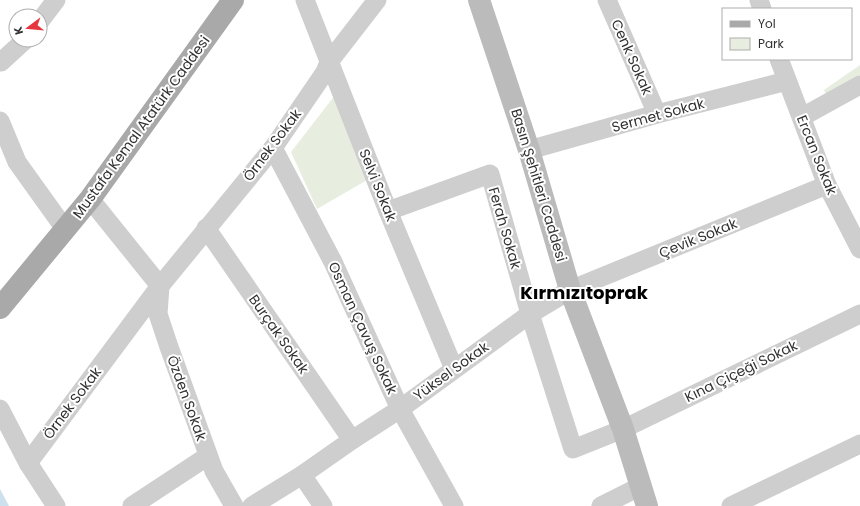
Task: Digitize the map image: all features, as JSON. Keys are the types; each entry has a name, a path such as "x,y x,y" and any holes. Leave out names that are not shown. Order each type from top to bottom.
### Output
{"main road":[{"name":"Mustafa Kemal Atatürk Caddesi","path":"0,308 90,200 233,0"},
{"name":"Basın Şehitleri Caddesi","path":"480,0 529,150 570,290 623,429 644,496"}],"street":[{"path":"48,10 56,0"},
{"name":"Selvi Sokak","path":"305,0 388,211 454,369"},
{"name":"Örnek Sokak","path":"28,463 160,286 273,148 325,72 329,62 377,0"},
{"name":"Cenk Sokak","path":"607,0 657,114"},
{"path":"1,62 18,48"},
{"name":"Ercan Sokak","path":"779,60 827,185 860,249"},
{"name":"Sermet Sokak","path":"529,150 657,114 787,81"},
{"path":"802,117 860,85"},
{"path":"0,121 17,162 65,229"},
{"name":"Osman Çavuş Sokak","path":"273,148 333,262 400,409 454,506"},
{"name":"Ferah Sokak","path":"388,211 490,174 530,314 573,449 623,429"},
{"name":"Çevik Sokak","path":"570,290 827,185"},
{"path":"90,200 160,286"},
{"name":"Burçak Sokak","path":"206,228 352,440"},
{"name":"Özden Sokak","path":"160,286 158,314 208,456 214,471 234,506"},
{"name":"Yüksel Sokak","path":"252,506 302,475 400,409 530,314 570,290"},
{"name":"Kına Çiçeği Sokak","path":"623,429 860,314"},
{"path":"0,409 28,463 56,506"},
{"path":"732,506 860,444"},
{"path":"132,506 208,456"},
{"path":"302,475 323,506"},
{"path":"601,506 644,496"}],"green space":[{"path":"860,65 860,75 827,96 824,90"},
{"path":"339,90 374,176 317,209 291,152"}],"water":[{"path":"0,489 9,506 0,506"}],"district":[{"name":"Kırmızıtoprak","path":"584,292"}]}
